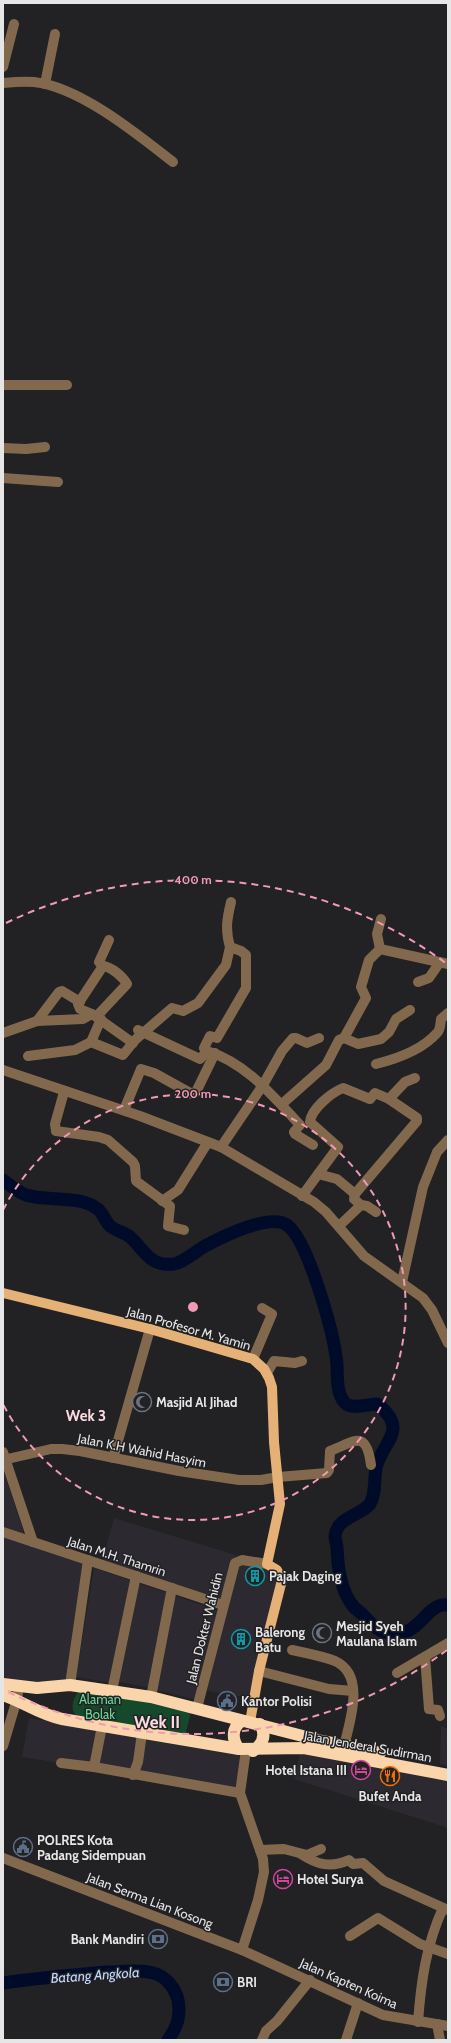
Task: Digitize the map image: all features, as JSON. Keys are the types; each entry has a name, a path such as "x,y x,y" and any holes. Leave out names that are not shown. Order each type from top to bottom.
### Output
{"highway":[{"name":"Jalan Jenderal Sudirman","path":"3,1684 37,1688 70,1686 151,1697 344,1746 448,1767"},
{"path":"32,1708 37,1688"},
{"name":"Jalan Jenderal Sudirman","path":"3,1695 17,1700 53,1718 246,1750 304,1748 448,1775"},
{"path":"251,1723 263,1729 264,1738 260,1745 246,1750 234,1740 233,1733 236,1726 251,1723"}],"main road":[{"name":"Jalan Profesor M. Yamin","path":"3,1293 150,1329 253,1359 267,1373 272,1388 274,1442 280,1510 267,1564"},
{"path":"251,1723 258,1671 282,1580 277,1570 267,1564"}],"street":[{"path":"3,67 14,24"},
{"path":"45,84 55,34"},
{"path":"3,83 34,82 45,84 73,94 90,103 142,137 173,162"},
{"path":"3,385 67,385"},
{"path":"3,448 26,449 45,447"},
{"path":"3,478 58,482"},
{"path":"91,1042 121,1056 133,1043 139,1031 172,1008 183,1011 198,1003 226,965 230,947 226,924 231,902"},
{"path":"380,949 377,934 381,919"},
{"path":"3,1034 37,1021 83,1019 96,1016 127,984 110,968 103,966 99,962 109,940"},
{"path":"230,947 241,951 246,955 246,988 217,1038 210,1036 204,1048 236,1064 263,1085 300,1124 294,1132 295,1134 313,1145"},
{"path":"380,949 444,963"},
{"path":"282,1104 326,1065 332,1056 336,1043 340,1039 344,1038 366,998 361,987 369,960 380,949"},
{"path":"418,982 429,978 444,963"},
{"path":"103,966 78,1007 96,1016 133,1043"},
{"path":"37,1021 59,992 62,991 80,1002"},
{"path":"344,1038 358,1044 381,1039 389,1032 396,1020 410,1010"},
{"path":"376,1064 404,1054 422,1045 437,1033 441,1025 441,1019 448,1013"},
{"path":"91,1042 96,1016"},
{"path":"139,1031 200,1059 211,1052"},
{"path":"221,1147 263,1085 282,1051 293,1038 307,1044 319,1038"},
{"path":"28,1056 75,1050 91,1042"},
{"path":"124,1110 141,1069 154,1073 192,1094 196,1092 211,1052"},
{"path":"3,1070 64,1092 124,1110 221,1147 302,1196 326,1212 364,1256 423,1298 432,1310 448,1343"},
{"path":"389,1100 404,1082 414,1078"},
{"path":"302,1196 338,1147 310,1122 310,1118 329,1096 343,1088 370,1099 375,1093 417,1118 417,1121 355,1194 354,1199 361,1205 368,1206 376,1212"},
{"path":"64,1092 55,1124 56,1131 98,1137 108,1140 133,1162 135,1166 136,1181 170,1208 168,1226 184,1230"},
{"path":"402,1282 423,1187 437,1152 448,1140"},
{"path":"162,1201 178,1190 208,1142"},
{"path":"318,1174 337,1179 355,1194"},
{"path":"339,1226 361,1205"},
{"path":"253,1359 272,1314 262,1308"},
{"path":"113,1458 150,1329"},
{"path":"267,1373 274,1361 295,1363 302,1361"},
{"name":"Jalan K.H Wahid Hasyim","path":"4,1457 51,1449 80,1451 219,1478 250,1481 327,1473 329,1470 330,1451 343,1447 350,1441 360,1442 366,1445 369,1450 371,1465"},
{"path":"4,1457 34,1542"},
{"name":"Jalan M.H. Thamrin","path":"3,1532 223,1605"},
{"path":"70,1686 88,1560"},
{"name":"Jalan Dokter Wahidin","path":"197,1708 232,1570 236,1562 242,1560 267,1564"},
{"path":"112,1691 136,1576"},
{"path":"151,1697 172,1588"},
{"path":"397,1673 425,1657 431,1651 448,1643"},
{"path":"292,1650 334,1661 350,1673 352,1679 351,1713 344,1746"},
{"path":"425,1657 429,1709 438,1710 440,1716"},
{"path":"258,1671 329,1689 352,1691"},
{"path":"3,1746 17,1700 19,1686"},
{"path":"94,1767 102,1726"},
{"path":"133,1775 138,1762 142,1733"},
{"path":"242,1950 263,1878 264,1866 240,1793 246,1750"},
{"path":"61,1763 94,1767 240,1793"},
{"path":"260,1850 284,1849 309,1855 321,1849"},
{"path":"301,1854 315,1863 330,1866 349,1860 353,1864 363,1863 384,1881 445,1909 434,1928 429,1948 421,1985 418,2022"},
{"name":"Jalan Serma Lian Kosong","path":"3,1858 242,1950"},
{"path":"350,1936 378,1918 429,1948 448,1954"},
{"name":"Jalan Kapten Koima","path":"242,1950 389,2017 448,2026"},
{"path":"262,2040 266,2031 277,2021 310,1980"},
{"path":"346,2040 358,2003"},
{"path":"437,2024 440,2040"}],"shaded area":[{"path":"3,1468 24,1534 3,1526"},
{"path":"114,1518 236,1555 222,1599 102,1562"},
{"path":"3,1533 86,1562 68,1683 3,1679"},
{"name":"Balerong Batu","path":"240,1563 273,1570 278,1583 250,1698 207,1691 235,1569"},
{"path":"94,1568 132,1581 112,1683 76,1677"},
{"path":"136,1583 169,1593 150,1688 116,1681"},
{"path":"173,1595 219,1611 197,1700 156,1690"},
{"path":"29,1718 99,1730 91,1768 22,1757"},
{"path":"441,1726 448,1729 448,1766 440,1764"},
{"path":"103,1731 140,1739 131,1774 95,1768"},
{"path":"144,1739 243,1756 235,1795 136,1776"},
{"path":"301,1749 448,1779 448,1828 294,1779"}],"green space":[{"name":"Alaman Bolak","path":"78,1692 192,1708 185,1736 77,1717 73,1711 73,1705 74,1699"}],"waterway":[{"path":"3,1180 26,1195 73,1200 91,1205 99,1210 109,1225 130,1237 148,1256 159,1263 174,1264 182,1261 222,1237 258,1224 279,1222 287,1225 295,1234 303,1248 318,1286 334,1343 339,1393 348,1405 360,1406 377,1404 387,1413 392,1421 393,1429 391,1436 376,1468 372,1500 366,1508 344,1521 340,1525 335,1536 339,1571 345,1593 354,1607 376,1627 382,1631 397,1634 406,1632 414,1627 433,1609 448,1605"},
{"name":"Batang Angkola","path":"3,1983 107,1972 142,1971 158,1975 169,1983 175,1991 178,2000 178,2022 168,2040"}],"place":[{"name":"Masjid Al Jihad","path":"142,1402"},
{"name":"Pajak Daging","path":"255,1576"},
{"name":"Mesjid Syeh Maulana Islam","path":"322,1633"},
{"name":"Balerong Batu","path":"241,1639"},
{"name":"Kantor Polisi","path":"227,1701"},
{"name":"Hotel Istana III","path":"361,1770"},
{"name":"Bufet Anda","path":"390,1776"},
{"name":"POLRES Kota Padang Sidempuan","path":"23,1847"},
{"name":"Hotel Surya","path":"283,1879"},
{"name":"Bank Mandiri","path":"158,1939"},
{"name":"BRI","path":"223,1982"}],"district":[{"name":"Wek 3","path":"86,1416"},
{"name":"Wek II","path":"157,1722"}]}
